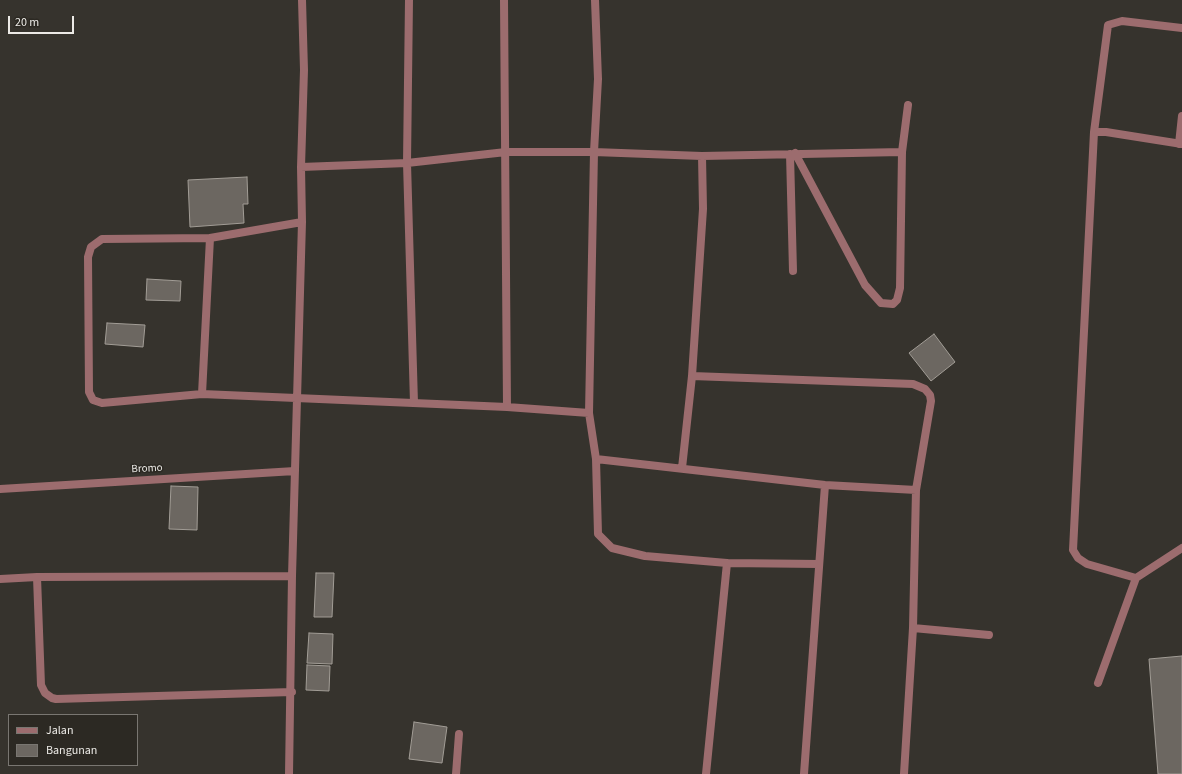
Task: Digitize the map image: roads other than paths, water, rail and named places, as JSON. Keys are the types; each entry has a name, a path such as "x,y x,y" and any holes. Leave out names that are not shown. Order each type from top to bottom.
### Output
{"street":[{"path":"289,774 292,692 292,576 302,222 301,167 304,70 302,0"},
{"path":"409,0 407,163 414,404"},
{"path":"504,0 507,407"},
{"path":"595,0 598,79 594,152 589,413 596,459 598,534 612,548 645,556 727,563 819,564"},
{"path":"1136,578 1087,564 1078,558 1073,550 1094,132 1108,25 1122,21 1182,28"},
{"path":"793,154 865,286 881,303 889,305 893,304 897,300 900,288 902,152 908,105"},
{"path":"1094,132 1106,132 1180,144 1182,116"},
{"path":"301,167 407,163 506,152 594,152 702,156 902,152"},
{"path":"793,154 793,271"},
{"path":"682,468 692,376 703,209 702,156"},
{"path":"302,222 210,238 102,239 91,247 88,257 89,392 93,400 102,403 202,394 507,407 589,413"},
{"path":"202,394 210,238"},
{"path":"692,376 913,384 925,389 930,395 931,402 916,490 913,628 904,774"},
{"path":"596,459 824,485 916,490"},
{"name":"Bromo","path":"0,489 296,471"},
{"path":"804,774 824,485"},
{"path":"1098,683 1136,578 1182,548"},
{"path":"706,774 727,563"},
{"path":"0,579 37,577 292,576"},
{"path":"37,577 41,686 45,693 52,698 292,692"},
{"path":"913,628 989,635"},
{"path":"456,774 459,734"}]}
